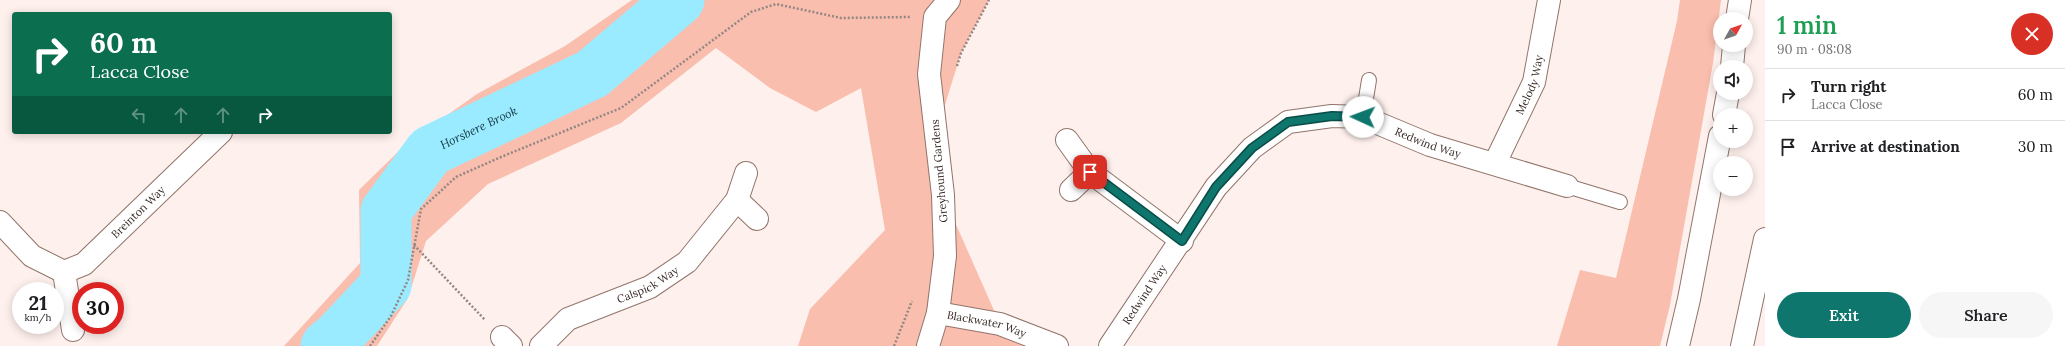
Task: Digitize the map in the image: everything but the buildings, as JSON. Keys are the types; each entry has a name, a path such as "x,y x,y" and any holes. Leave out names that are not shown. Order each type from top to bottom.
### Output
{"main road":[{"path":"935,17 949,0"},
{"name":"Melody Way","path":"1495,163 1534,82 1549,0"},
{"path":"1738,12 1740,0"},
{"name":"Greyhound Gardens","path":"928,346 938,313 945,256 943,195 929,74 935,17"},
{"name":"Redwind Way","path":"1110,346 1182,241 1216,187 1252,148 1288,122 1332,116 1363,117 1430,145 1495,163 1567,186"},
{"name":"Breinton Way","path":"64,272 84,264 208,136"},
{"path":"1067,140 1090,172 1182,241"},
{"path":"1678,346 1689,299 1718,148"},
{"path":"1071,190 1090,172"},
{"name":"Calspick Way","path":"542,346 568,319 650,287 688,262 737,200 746,173"},
{"path":"737,200 757,219"},
{"path":"0,222 32,256 64,272 72,324"},
{"path":"1742,346 1765,239"},
{"name":"Blackwater Way","path":"938,313 1000,324 1057,346"}],"lane":[{"path":"1363,117 1369,80"},
{"path":"1567,186 1620,202"}],"path":[{"path":"957,68 961,53 989,0"},
{"path":"370,346 391,316 408,280 421,209 456,178 501,156 621,108 751,12 776,4 841,18 935,17"},
{"path":"414,245 506,342"}],"shaded area":[{"path":"632,0 989,0 961,53 936,134 943,195 1000,324 1057,346 798,346 810,309 885,230 861,88 816,112 770,88 716,48 621,123 488,184 426,241 408,298 377,346 284,346 360,263 359,190 405,145 477,94 565,46"},
{"path":"1680,0 1721,0 1719,12 1713,12 1713,52 1714,52 1713,63 1670,305 1660,346 1557,346 1580,270 1616,278 1677,21"}],"waterway":[{"name":"Horsbere Brook","path":"326,346 338,336 386,285 386,211 430,151 592,74 679,0"}],"route":[{"path":"1090,172 1182,241 1216,187 1252,148 1288,122 1332,116 1363,117"}]}
